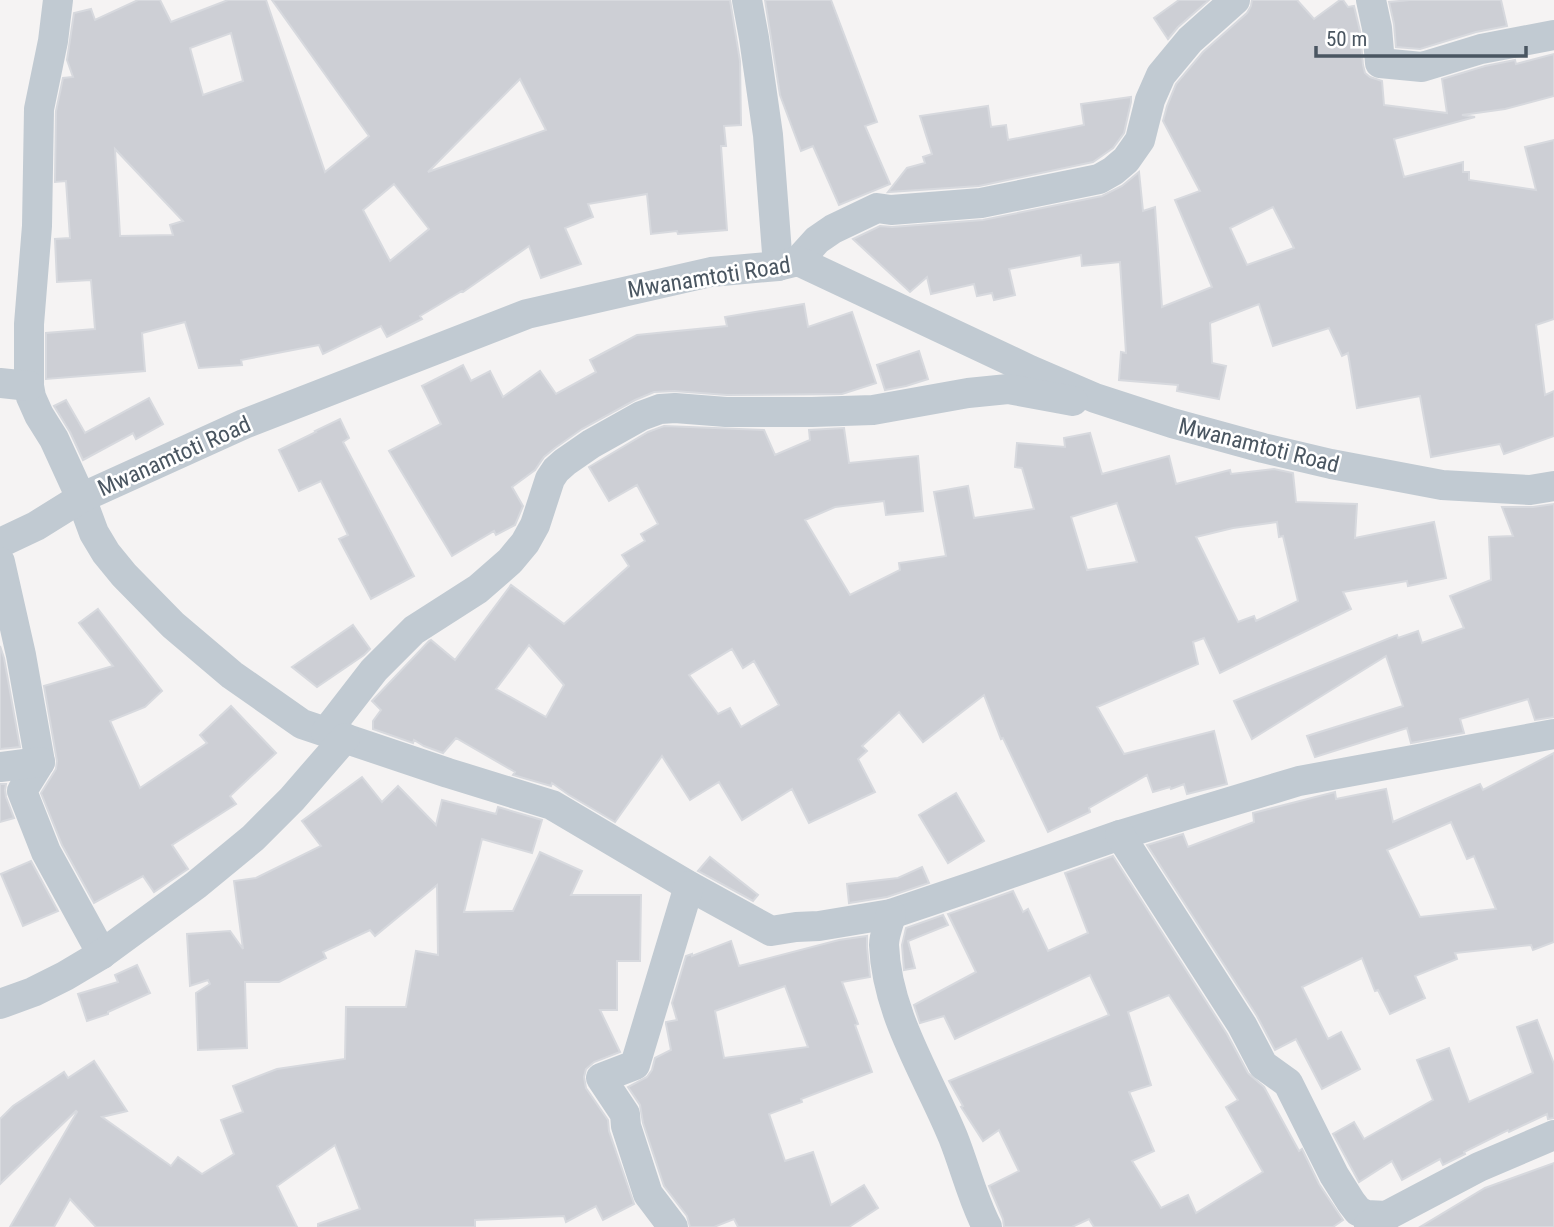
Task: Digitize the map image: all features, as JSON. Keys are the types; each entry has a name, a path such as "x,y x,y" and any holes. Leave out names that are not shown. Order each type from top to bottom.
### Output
{"street":[{"path":"58,0 53,41 39,109 37,226 29,324 30,386 34,405 54,439 94,533 124,575 173,625 232,675 302,724 552,805 771,931 891,914 1120,835 1299,781 1554,734"},
{"path":"747,0 788,264"},
{"path":"788,264 833,229 877,208 891,210 981,203 1099,179 1113,171 1126,160 1140,140 1150,100 1161,75 1191,40 1235,0"},
{"path":"1371,0 1380,63 1422,67 1481,49 1554,35"},
{"name":"Mwanamtoti Road","path":"0,543 36,526 81,498 244,424 527,314 711,272 788,264 1095,398 1263,449 1442,485 1530,490 1554,486"},
{"path":"0,383 30,386"},
{"path":"0,1004 33,992 102,954 197,885 253,838 292,799 374,670 414,630 478,589 510,561 525,543 535,525 550,479 556,470 591,444 641,416 660,409 675,408 738,412 873,410 968,393 1008,389 1146,415"},
{"path":"0,562 21,654 40,762 22,790 46,852 102,954"},
{"path":"0,767 40,762"},
{"path":"1120,835 1242,1025 1263,1065 1288,1083 1334,1175 1358,1211 1376,1222 1479,1167 1554,1135"},
{"path":"673,1227 648,1194 626,1126 625,1114 601,1078 635,1065 689,886"},
{"path":"891,914 884,943 891,995 900,1021 958,1149 977,1208 988,1227"}],"building":[{"path":"138,0 160,0 171,22 228,0 266,0 325,172 369,136 272,0 730,0 740,61 741,125 724,126 726,146 721,146 727,230 651,234 647,194 588,204 593,217 565,228 581,264 541,278 529,246 463,292 420,316 422,319 387,337 381,326 323,354 319,345 241,360 242,365 199,368 185,322 142,333 145,371 46,379 46,333 95,329 91,280 57,282 55,239 70,238 66,181 55,182 56,111 63,78 73,77 67,60 74,13 91,9 95,20","holes":["231,33 243,81 203,95 190,48","520,79 546,130 428,172","115,149 183,221 170,225 173,235 120,236","394,184 429,229 390,261 363,210"]},
{"path":"765,0 831,0 877,122 865,126 890,184 839,205 813,146 801,151 780,95"},
{"path":"1179,0 1209,0 1168,39 1154,18"},
{"path":"1252,0 1297,0 1314,19 1340,0 1348,7 1354,6 1365,73 1382,81 1384,105 1447,113 1442,79 1485,66 1515,60 1516,64 1554,54 1554,96 1505,109 1462,115 1475,117 1394,139 1404,177 1463,162 1463,172 1469,172 1469,180 1536,190 1525,147 1554,140 1554,319 1536,325 1545,395 1554,391 1554,436 1504,454 1500,444 1431,457 1420,396 1357,408 1348,353 1342,356 1329,328 1273,346 1259,304 1210,323 1212,363 1226,366 1219,399 1177,391 1178,385 1119,380 1121,352 1126,353 1120,262 1082,266 1081,255 1009,269 1015,295 994,300 992,293 977,296 974,284 931,294 927,277 910,292 853,239 880,226 983,220 1102,196 1122,186 1139,172 1143,211 1155,207 1162,307 1212,287 1175,200 1200,191 1163,121 1176,84 1203,52 1247,13","holes":["1273,207 1294,248 1247,265 1230,228"]},
{"path":"1501,0 1507,26 1476,32 1420,49 1396,47 1389,2"},
{"path":"1131,97 1124,133 1113,148 1093,162 979,186 888,192 907,168 925,163 923,157 932,154 920,116 988,106 991,127 1006,125 1008,140 1084,125 1081,104"},
{"path":"804,304 808,327 852,312 876,383 842,394 727,395 654,392 582,429 555,448 535,470 512,487 523,506 515,525 496,535 494,531 452,556 389,451 441,424 422,386 463,365 471,381 490,371 503,397 540,371 556,394 596,372 590,360 637,335 727,326 725,317"},
{"path":"919,351 928,379 885,390 877,365"},
{"path":"149,398 163,424 136,439 133,433 83,460 54,406 66,400 85,433"},
{"path":"340,419 349,438 343,442 414,576 371,599 339,539 348,535 321,481 299,491 279,450"},
{"path":"664,426 764,430 775,455 810,440 809,430 844,428 849,463 918,456 923,511 886,515 884,501 835,507 805,520 850,595 900,570 899,563 946,556 934,492 968,486 974,518 1034,509 1022,468 1015,467 1017,443 1065,447 1064,438 1090,433 1102,474 1169,456 1176,484 1230,470 1231,474 1274,469 1293,473 1296,502 1357,504 1355,538 1434,522 1446,578 1408,586 1407,581 1343,592 1351,609 1220,673 1204,638 1193,642 1198,664 1097,707 1124,754 1214,731 1227,784 1187,794 1184,784 1153,792 1147,775 1089,808 1090,812 1048,832 1003,738 1001,739 984,695 923,742 899,712 862,746 867,751 858,759 875,792 809,823 792,789 742,820 719,782 690,800 662,756 615,822 552,783 551,786 513,775 515,772 456,738 443,753 414,740 413,743 373,729 373,721 381,710 372,701 429,641 455,660 511,585 564,624 629,566 622,555 645,541 641,534 658,524 637,485 609,501 589,467 648,432","holes":["1117,503 1137,562 1087,570 1071,517","1277,522 1279,537 1283,536 1298,601 1256,621 1254,616 1238,622 1196,537 1233,528","529,645 564,685 546,717 496,689","732,649 743,668 754,661 779,705 741,727 730,708 718,714 689,675"]},
{"path":"1554,504 1554,717 1535,720 1528,699 1460,719 1464,733 1411,743 1407,728 1315,757 1307,736 1403,706 1386,656 1252,739 1234,701 1397,635 1398,638 1418,631 1422,643 1464,628 1450,596 1491,580 1489,537 1513,536 1502,507"},
{"path":"98,609 162,691 145,707 110,721 140,788 207,743 200,735 231,706 276,753 230,796 236,804 172,845 188,869 154,892 143,876 94,903 62,845 41,793 56,769 57,761 44,686 113,666 79,623"},
{"path":"353,625 370,649 364,655 317,687 292,667"},
{"path":"0,646 20,747 0,749"},
{"path":"1554,753 1554,942 1533,950 1531,945 1455,953 1457,959 1415,976 1425,998 1390,1014 1378,990 1375,991 1362,958 1302,987 1328,1039 1341,1032 1360,1069 1322,1089 1296,1039 1275,1050 1257,1016 1147,845 1183,834 1188,847 1254,822 1253,813 1335,792 1336,799 1386,789 1393,822 1480,784 1483,790","holes":["1451,822 1467,859 1474,856 1496,909 1420,917 1387,850"]},
{"path":"362,777 382,802 398,786 436,825 442,800 496,814 498,807 542,820 532,853 482,839 464,912 513,911 540,852 582,871 571,895 641,895 640,961 617,961 617,1010 600,1010 620,1052 594,1062 586,1069 584,1077 586,1088 608,1120 609,1131 634,1204 603,1220 596,1206 566,1222 564,1216 475,1220 475,1227 318,1227 318,1224 360,1209 335,1145 277,1186 297,1227 96,1227 70,1199 54,1227 10,1227 77,1112 0,1184 0,1119 13,1106 64,1072 68,1078 94,1061 127,1111 102,1117 171,1166 178,1157 202,1174 234,1154 221,1120 243,1112 233,1086 277,1069 345,1059 346,1007 406,1007 416,951 438,955 437,885 375,936 370,930 323,952 326,958 279,982 245,982 247,1048 198,1050 196,993 210,984 208,980 190,986 187,934 230,931 243,949 234,881 256,878 321,846 302,821"},
{"path":"0,784 6,784 6,797 14,818 0,822"},
{"path":"956,793 984,841 948,863 919,815"},
{"path":"1113,856 1227,1034 1248,1073 1264,1087 1299,1151 1302,1149 1319,1184 1343,1220 1333,1227 1094,1227 1089,1219 1072,1227 1004,1227 989,1186 1019,1171 999,1130 983,1141 961,1107 963,1106 949,1081 1109,1015 1090,975 955,1039 944,1016 920,1023 914,1005 976,972 948,914 1013,891 1023,912 1028,909 1048,951 1088,933 1065,873","holes":["1169,995 1238,1100 1226,1107 1263,1172 1196,1213 1188,1195 1161,1208 1132,1161 1154,1151 1129,1092 1151,1085 1128,1012"]},
{"path":"710,857 758,895 753,901 698,871"},
{"path":"31,861 58,911 23,926 1,874"},
{"path":"922,867 929,883 887,897 849,903 847,884 898,878"},
{"path":"943,915 948,925 908,941 915,968 904,970 902,945 906,928"},
{"path":"867,936 870,977 842,982 872,1072 769,1114 785,1161 813,1152 831,1205 864,1185 878,1208 849,1227 738,1227 734,1219 714,1227 690,1227 687,1216 664,1186 643,1123 640,1105 628,1087 647,1077 655,1058 671,1050 666,1022 677,1020 672,1003 686,956 731,941 739,966 839,940","holes":["785,986 808,1047 724,1058 715,1011"]},
{"path":"137,965 150,993 108,1014 87,1021 78,994 118,982 115,975"},
{"path":"1537,1020 1554,1064 1554,1118 1548,1119 1547,1114 1509,1132 1508,1130 1443,1165 1440,1159 1402,1180 1392,1161 1359,1182 1333,1134 1354,1122 1364,1139 1433,1100 1417,1060 1449,1048 1469,1102 1533,1073 1517,1027"},
{"path":"1554,1163 1554,1227 1420,1227 1485,1188"}]}
